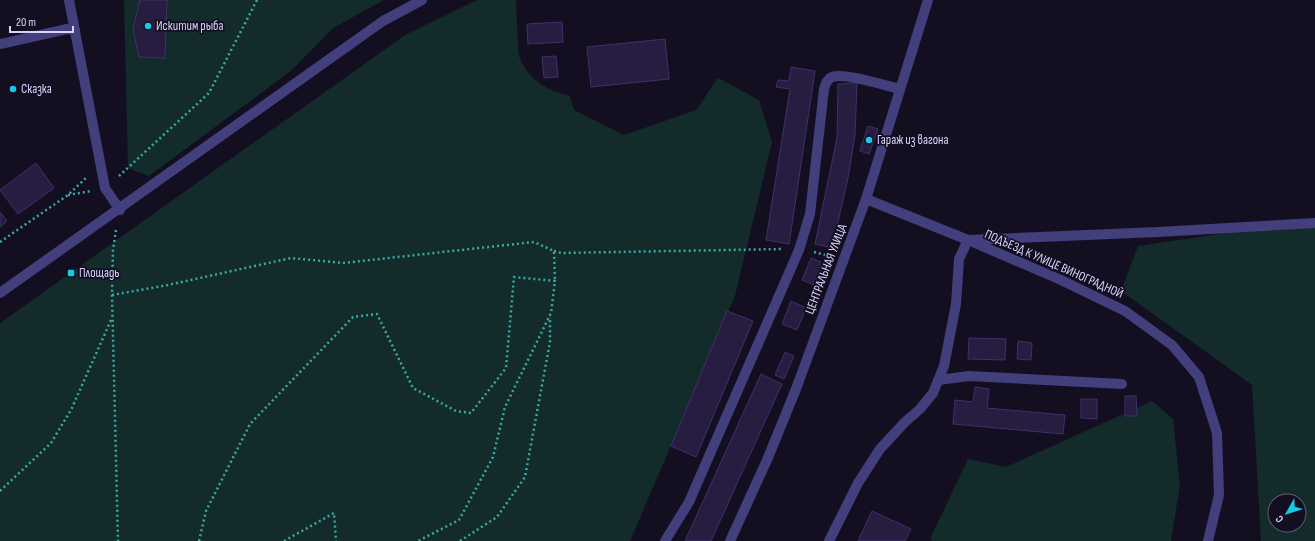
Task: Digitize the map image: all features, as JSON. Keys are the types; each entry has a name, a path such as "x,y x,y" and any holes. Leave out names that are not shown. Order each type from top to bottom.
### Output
{"street":[{"path":"69,0 106,188 120,210"},
{"path":"0,293 120,210 383,21 422,0"},
{"name":"ЦЕНТРАЛЬНАЯ УЛИЦА","path":"730,541 761,474 796,389 842,259 866,199 928,0"},
{"path":"0,44 67,29 75,30"},
{"path":"665,541 689,502 799,250 810,214 826,83 831,77 842,76 900,89"},
{"name":"ПОДЪЕЗД К УЛИЦЕ ВИНОГРАДНОЙ","path":"866,199 968,240 1061,280 1125,311 1172,345 1199,377 1217,433 1219,495 1208,541"},
{"path":"829,541 858,483 880,449 905,422 920,410 933,393 944,366 956,304 959,259 968,240 1158,232 1315,223"},
{"path":"938,380 969,376 1122,384"}],"path":[{"path":"0,242 68,195 106,188 209,93 257,0"},
{"path":"118,541 112,318 112,250 120,210"},
{"path":"112,295 168,285 291,258 343,263 534,242 561,254 799,250 842,259"},
{"path":"460,541 497,517 525,477 550,342 550,316 555,281 554,251"},
{"path":"199,541 206,511 250,424 353,317 377,314 413,388 456,411 471,413 506,368 514,277 555,281"},
{"path":"418,541 459,520 493,457 505,406 550,316"},
{"path":"0,491 52,443 71,410 112,318"},
{"path":"284,541 334,513 336,541"}],"green space":[{"path":"124,0 384,0 333,28 292,70 149,176 128,168"},
{"path":"477,0 516,0 519,55 524,67 540,84 554,91 570,96 574,110 624,135 696,110 718,78 759,100 772,142 735,296 630,541 0,541 0,323 405,35"},
{"path":"1315,222 1315,541 1261,541 1252,385 1121,291 1138,246 1294,223"},
{"path":"1152,401 1173,419 1180,485 1171,541 932,541 930,539 968,459 1006,467"}],"building":[{"path":"140,0 167,0 165,58 139,57 133,29"},
{"path":"562,22 563,42 528,44 527,24"},
{"path":"665,39 669,79 591,87 587,47"},
{"path":"556,56 558,77 544,78 542,57"},
{"path":"791,67 815,71 789,244 766,240 790,89 776,87 778,80 789,81"},
{"path":"857,83 855,135 848,178 832,248 815,244 837,138 838,84"},
{"name":"Гараж из вагона","path":"868,126 878,129 869,154 860,151"},
{"path":"36,163 54,188 18,214 0,190"},
{"path":"0,212 7,221 0,227"},
{"path":"811,258 828,265 819,287 802,280"},
{"path":"791,301 806,308 797,330 782,324"},
{"path":"727,311 753,321 696,457 671,446"},
{"path":"969,338 1006,339 1005,360 968,359"},
{"path":"1018,341 1032,343 1031,360 1017,359"},
{"path":"785,352 794,356 784,379 775,375"},
{"path":"761,374 782,384 711,541 685,541"},
{"path":"975,387 989,389 987,408 1065,415 1063,434 953,424 955,400 973,402"},
{"path":"1125,396 1136,396 1137,416 1125,416"},
{"path":"1081,399 1097,399 1097,419 1081,418"},
{"path":"872,511 911,529 905,541 858,541"}],"place":[{"name":"Искитим рыба","path":"148,26"},
{"name":"Сказка","path":"13,89"},
{"name":"Гараж из вагона","path":"869,140"},
{"name":"Площадь","path":"71,273"}]}
